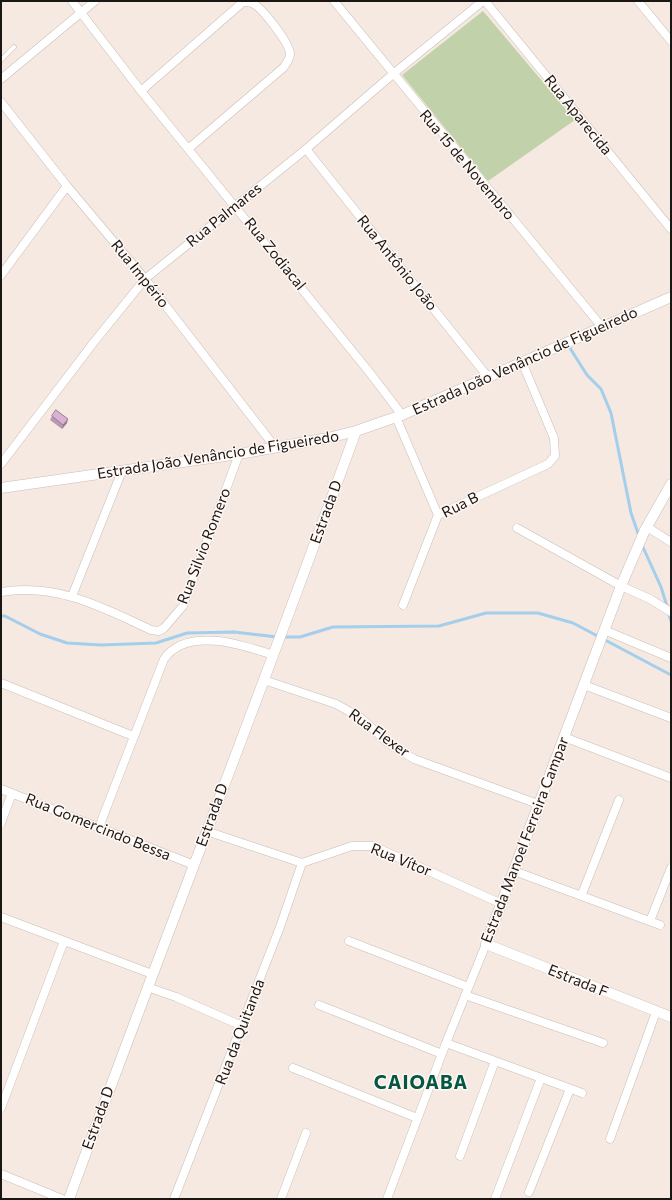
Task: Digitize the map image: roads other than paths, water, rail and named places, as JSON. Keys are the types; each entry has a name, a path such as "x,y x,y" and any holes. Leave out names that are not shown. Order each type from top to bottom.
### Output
{"street":[{"name":"Rua Zodiacal","path":"72,1 141,91 236,205 370,373 399,416 438,515"},
{"path":"1,79 95,1"},
{"name":"Rua 15 de Novembro","path":"334,1 602,327"},
{"name":"Rua Palmares","path":"1,464 94,342 145,279 306,149 393,74 484,1"},
{"name":"Rua Aparecida","path":"484,1 671,229"},
{"path":"638,1 671,41"},
{"path":"141,91 243,2 252,3 260,8 288,45 290,55 288,61 283,68 188,149"},
{"name":"Rua Império","path":"1,102 67,186 145,279 275,447"},
{"name":"Rua Antônio João","path":"306,149 488,377"},
{"path":"1,275 67,186"},
{"name":"Estrada João Venâncio de Figueiredo","path":"1,488 239,454 356,431 399,416 671,297"},
{"name":"Rua B","path":"403,605 438,515 548,464 555,456 554,438 522,362"},
{"name":"Estrada D","path":"69,1199 147,987 283,631 356,431"},
{"name":"Rua Silvio Romero","path":"72,596 159,631 170,622 183,606 239,454"},
{"path":"1,592 37,590 51,591 72,596 122,471"},
{"name":"Estrada Manoel Ferreira Campar","path":"387,1199 446,1042 502,904 538,804 621,586 646,528 671,484"},
{"path":"517,528 621,586 650,599 671,612"},
{"path":"646,528 671,542"},
{"path":"604,630 671,658"},
{"path":"99,828 133,736 164,659 169,652 182,645 204,641 238,644 274,652"},
{"name":"Rua Flexer","path":"264,680 336,704 361,718 388,743 414,759 538,804"},
{"path":"1,683 133,736"},
{"path":"584,685 671,718"},
{"path":"564,737 671,778"},
{"name":"Rua Gomercindo Bessa","path":"1,789 194,865"},
{"path":"1,823 12,793"},
{"path":"582,894 619,800"},
{"path":"206,831 302,863"},
{"name":"Rua Vítor","path":"302,863 352,846 373,846 502,904"},
{"name":"Rua da Quitanda","path":"174,1199 242,1026 302,863"},
{"path":"650,921 671,868"},
{"path":"514,870 660,924"},
{"path":"1,917 152,974"},
{"path":"1,1108 64,941"},
{"path":"349,941 468,987"},
{"name":"Estrada F","path":"486,944 671,1017"},
{"path":"147,987 176,997 242,1026"},
{"path":"465,995 603,1043"},
{"path":"319,1005 442,1054"},
{"path":"610,1139 656,1012"},
{"path":"446,1042 582,1093"},
{"path":"460,1156 495,1061"},
{"path":"293,1068 417,1118"},
{"path":"495,1199 541,1078"},
{"path":"528,1192 570,1089"},
{"path":"281,1199 306,1133"},
{"path":"1,1174 62,1199"}],"lane":[{"path":"1,60 14,47"}],"waterway":[{"path":"568,345 587,375 601,389 611,413 631,513 639,536"},
{"path":"642,545 661,587 667,606"},
{"path":"668,612 671,621"},
{"path":"283,637 300,637 333,627 439,626 486,613 538,613 573,623 671,675"},
{"path":"1,616 5,616 40,634 67,643 101,645 156,643 187,633 234,632 277,637"}],"district":[{"name":"CAIOABA","path":"421,1083"}]}
